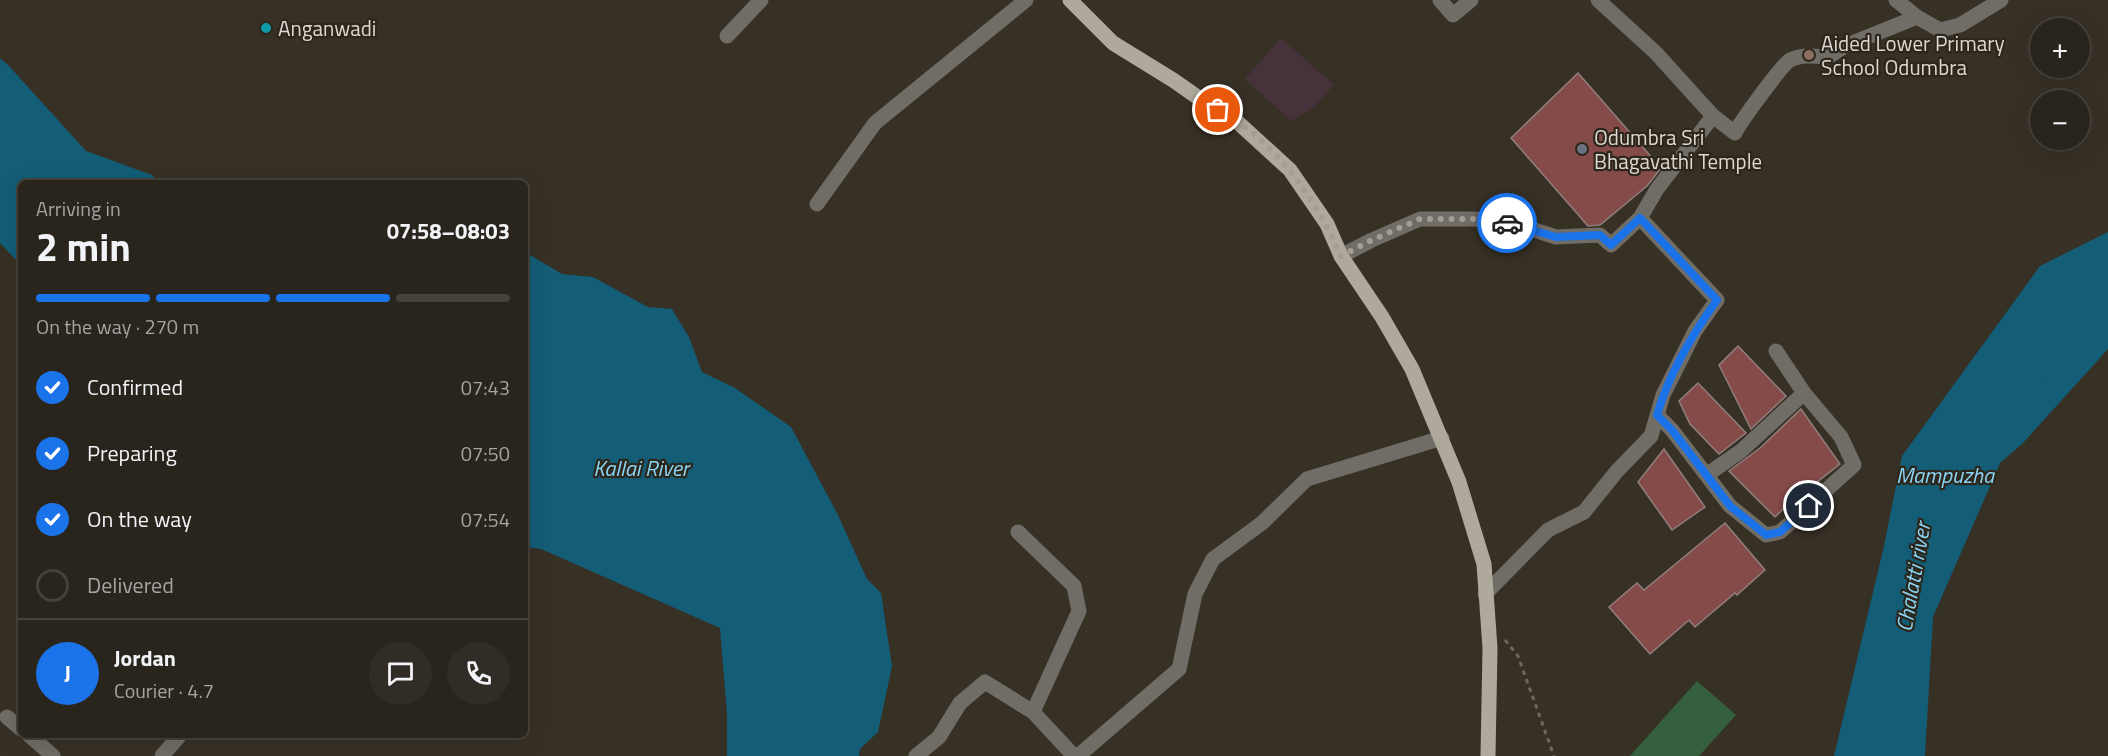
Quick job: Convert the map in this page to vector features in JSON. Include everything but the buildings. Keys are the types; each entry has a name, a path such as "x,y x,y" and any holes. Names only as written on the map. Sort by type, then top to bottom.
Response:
{"main road":[{"path":"1070,0 1113,43 1233,118 1290,170 1327,224 1341,256 1362,285 1412,369 1459,482 1484,564 1490,648 1488,756"}],"street":[{"path":"727,36 761,0"},
{"path":"818,204 875,123 1026,0"},
{"path":"1440,0 1453,15 1471,0"},
{"path":"1598,0 1656,53 1713,116 1735,133 1789,60 1809,55 1828,57 1845,46 1917,17"},
{"path":"1896,0 1917,17 1940,30 1960,25 2001,0"},
{"path":"1341,256 1420,219 1473,219 1513,223 1556,237 1600,235 1611,245 1640,218 1658,189 1713,116"},
{"path":"1485,594 1548,530 1584,512 1617,471 1651,436 1663,395 1695,331 1717,300 1640,218"},
{"path":"1657,415 1708,474 1730,506 1766,535 1780,532 1854,465 1841,436 1804,393 1776,351"},
{"path":"1708,474 1741,451 1804,393"},
{"path":"916,756 939,737 960,703 986,682 1033,712 1076,756 1179,669 1195,594 1213,559 1262,523 1307,479 1442,438"},
{"path":"1018,532 1074,586 1079,611 1033,712"},
{"path":"7,717 18,726"},
{"path":"32,738 53,756"},
{"path":"162,756 177,738"}],"path":[{"path":"1487,618 1518,656 1554,756"}],"shaded area":[{"path":"1281,38 1334,85 1314,107 1291,121 1245,79"}],"green space":[{"path":"1697,681 1736,715 1699,756 1630,756"}],"water":[{"path":"0,58 86,151 152,175 156,180 18,180 18,262 0,243"},
{"name":"Mampuzha","path":"2108,232 2108,333 2101,336 2025,406 1933,617 1925,756 1834,756 1884,546 1902,456 2040,266"},
{"name":"Kallai River","path":"528,254 562,274 593,277 648,307 672,309 689,337 702,372 735,388 791,427 837,513 867,579 881,593 892,666 878,732 860,749 859,756 727,756 727,714 720,628 541,549 528,547"}],"waterway":[{"name":"Chalatti river","path":"1985,458 2013,434 2108,329"}],"way so far":[{"path":"1218,110 1233,118 1290,170 1327,224 1341,256 1420,219 1473,219 1507,223"}],"place":[{"name":"Anganwadi","path":"266,28"},
{"name":"Aided Lower Primary School Odumbra","path":"1809,55"},
{"name":"Odumbra Sri Bhagavathi Temple","path":"1582,149"}],"route":[{"path":"1507,223 1556,237 1600,235 1611,245 1640,218 1717,300 1695,331 1663,395 1657,415 1708,474 1730,506 1766,535 1780,532 1809,506"}]}
